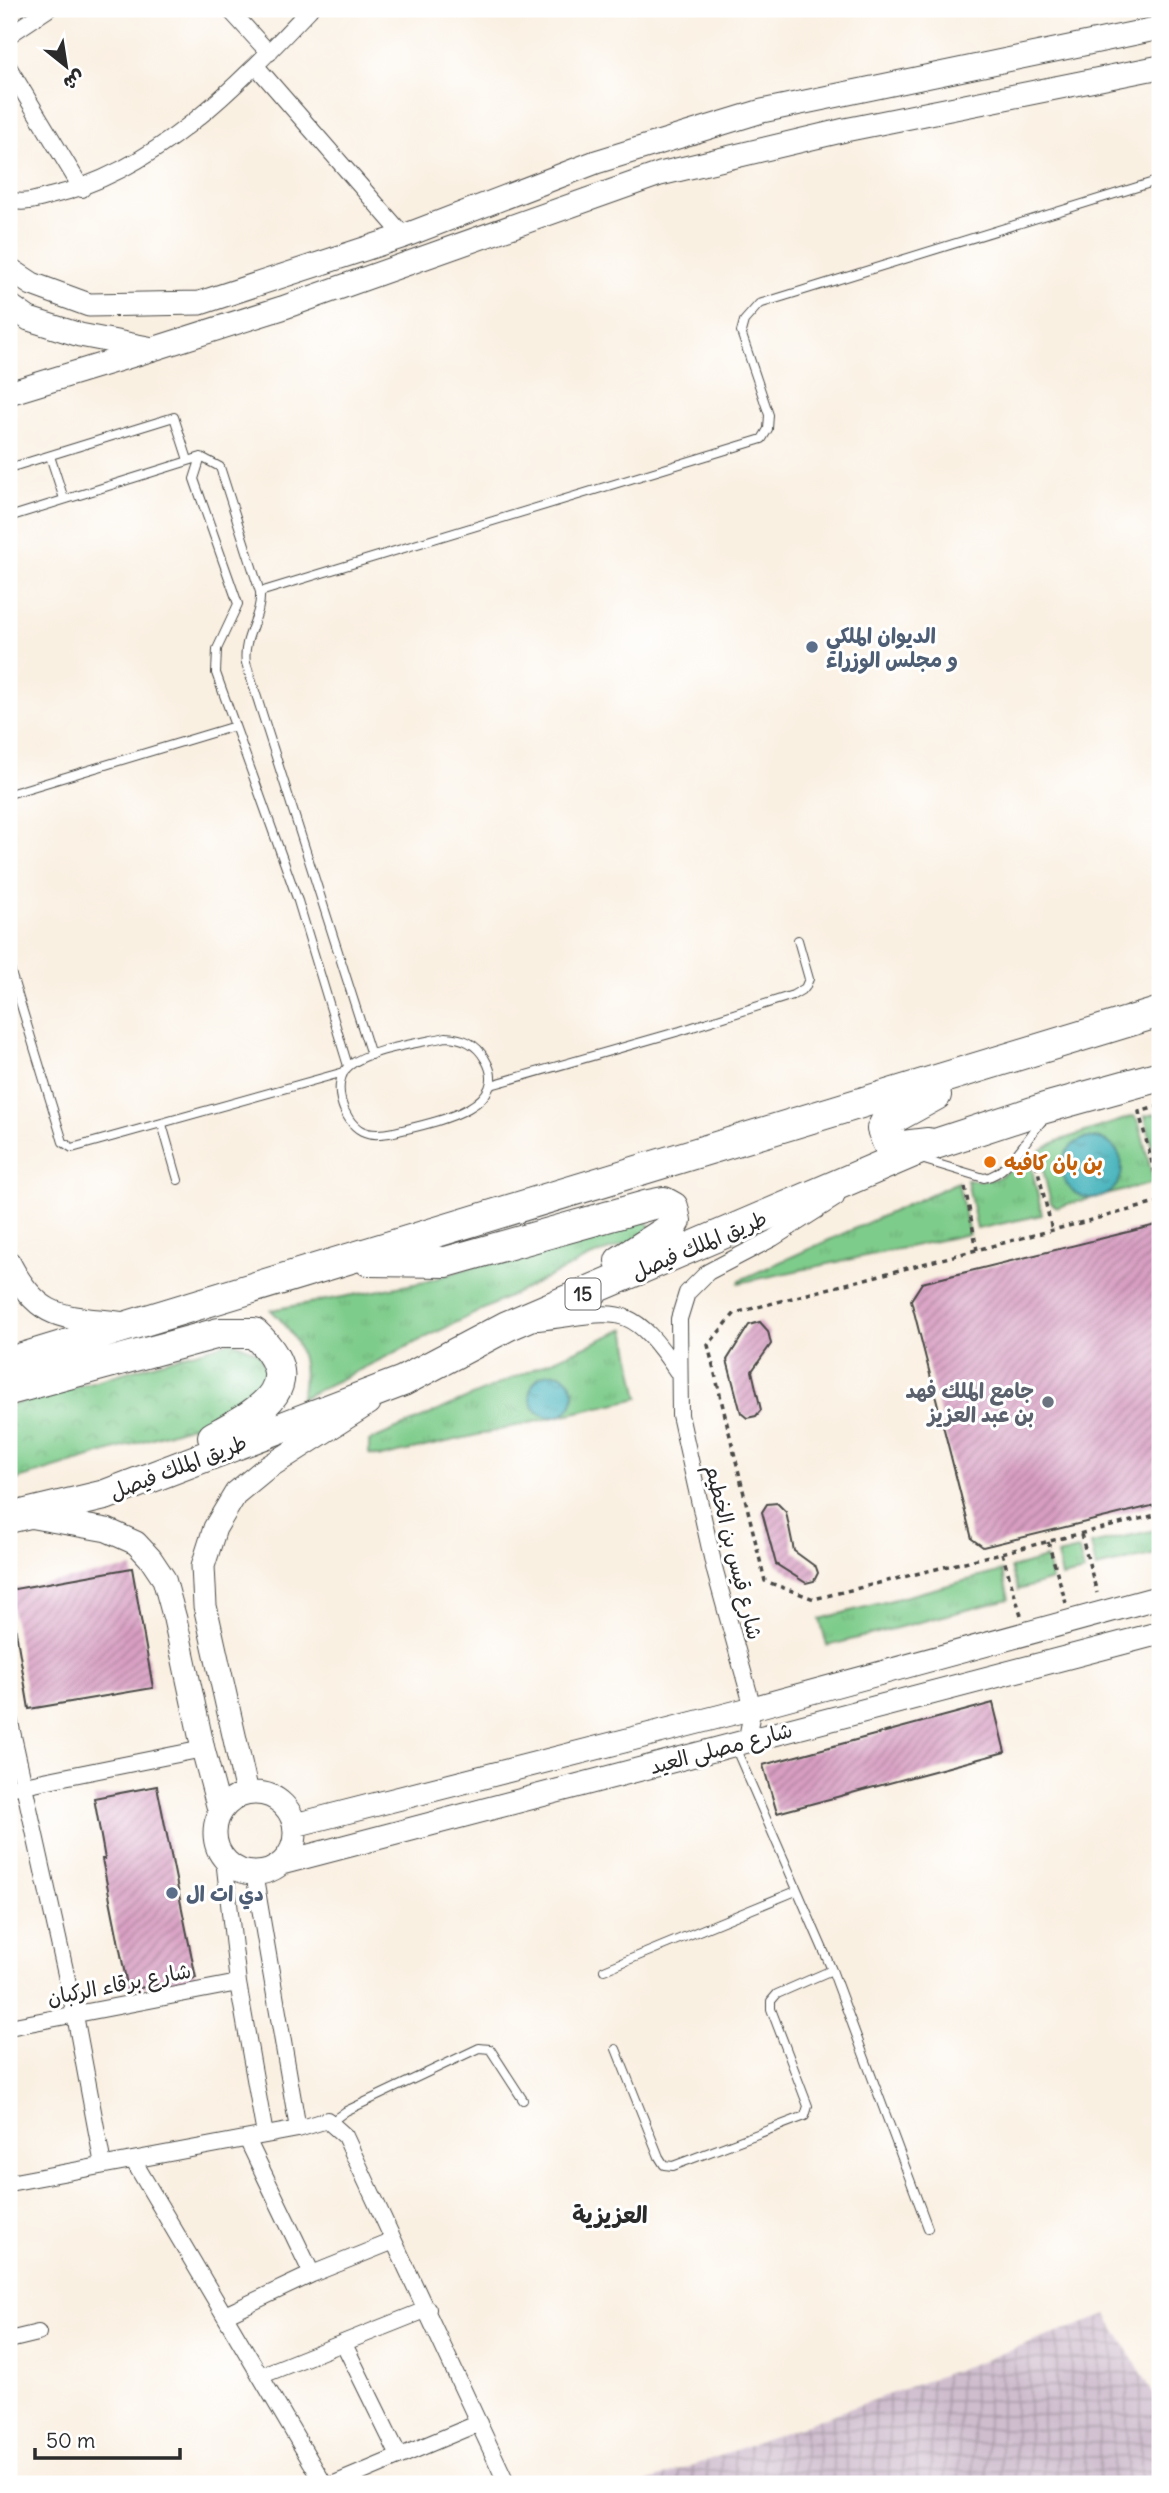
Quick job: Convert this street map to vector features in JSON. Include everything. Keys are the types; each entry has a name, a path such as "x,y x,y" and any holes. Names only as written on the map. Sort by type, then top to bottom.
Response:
{"highway":[{"path":"9,1362 1160,1013"},
{"path":"942,1141 903,1146 887,1142 882,1129 885,1123 965,1078 1022,1055"},
{"name":"طريق الملك فيصل","path":"17,1517 105,1495 403,1381 507,1326 942,1141 1160,1076"},
{"path":"340,1261 446,1262 649,1205 664,1202 673,1207 677,1221 671,1228 540,1312"},
{"path":"9,1390 219,1333 254,1333 269,1347 281,1372 277,1392 259,1412 105,1495"}],"street":[{"path":"9,35 48,9"},
{"path":"229,9 268,53"},
{"path":"9,200 21,203 82,189 153,152 256,66 310,9"},
{"path":"9,269 32,284 89,305 200,303 404,236 596,162 762,111 1160,28"},
{"path":"256,66 404,236"},
{"path":"9,393 282,308 660,174 845,130 1160,66"},
{"path":"9,68 82,189"},
{"path":"9,305 29,319 80,335 153,349"},
{"name":"شارع قيس بن الخطيم","path":"740,1744 753,1708 691,1470 680,1415 677,1371 679,1319 687,1293 708,1272 773,1238 899,1160"},
{"path":"9,1263 20,1286 43,1310 72,1317 129,1324"},
{"path":"507,1326 612,1314 632,1318 646,1329 677,1371"},
{"path":"247,1793 205,1606 203,1566 215,1528 236,1493 264,1470 403,1381"},
{"path":"17,1517 107,1530 136,1543 164,1579 220,1813 215,1836 225,1859 238,1983 265,2135"},
{"name":"شارع مصلى العيد","path":"295,1825 753,1708 1160,1597"},
{"name":"شارع مصلى العيد","path":"282,1863 1160,1633"},
{"path":"9,1718 16,1786 75,2015 103,2165"},
{"path":"16,1786 203,1749"},
{"path":"220,1813 236,1797 247,1793 272,1796 291,1813 295,1825 294,1846 282,1863 264,1872 254,1873 233,1866 225,1859"},
{"path":"254,1873 298,2129"},
{"name":"شارع برقاء الركبان","path":"9,2027 238,1983"},
{"path":"9,2183 298,2129 327,2120 331,2122 345,2136 428,2309 507,2484"},
{"path":"247,2139 312,2274"},
{"path":"133,2160 324,2484"},
{"path":"225,2315 312,2274 394,2241"},
{"path":"260,2376 428,2309"},
{"path":"9,2340 38,2333"},
{"path":"344,2344 399,2456"},
{"path":"334,2484 479,2423"}],"lane":[{"path":"260,592 762,439 768,429 769,415 741,332 744,321 759,304 1160,180"},
{"path":"9,468 174,417 188,460"},
{"path":"50,456 64,499"},
{"path":"201,457 194,479 238,604 217,649 216,673 298,901 346,1069 340,1091 351,1122 364,1132 383,1135 470,1108 491,1085 680,1031 793,995 804,988 809,979 798,940"},
{"path":"9,517 188,460 201,457 220,467 260,592 261,603 244,649 246,663 371,1055"},
{"path":"9,794 235,726"},
{"path":"9,966 67,1146 72,1149 346,1069 371,1055 446,1037 462,1038 484,1056 491,1071 491,1085"},
{"path":"899,1160 984,1178 993,1177 1007,1168 1029,1135 1063,1103"},
{"path":"162,1124 178,1180"},
{"path":"740,1744 796,1891 832,1970 928,2228"},
{"path":"604,1970 796,1891"},
{"path":"616,2049 664,2165 673,2166 747,2139 805,2116 808,2106 771,2010 771,2001 777,1994 832,1970"},
{"path":"331,2122 346,2110 479,2048 490,2049 523,2100"}],"path":[{"path":"1160,1106 1139,1112 1160,1194"},
{"path":"1029,1135 1052,1230"},
{"path":"961,1171 977,1250"},
{"path":"1160,1202 735,1313 708,1345 765,1581 814,1599 1160,1514"},
{"path":"1081,1534 1102,1612"},
{"path":"1048,1542 1071,1620"},
{"path":"1002,1553 1027,1632"}],"shaded area":[{"path":"1107,2315 1160,2404 1160,2484 642,2484"}],"green space":[{"path":"1160,1113 1160,1180 1145,1116"},
{"path":"1134,1116 1139,1123 1154,1183 1057,1207 1051,1203 1040,1157 1041,1150 1058,1141","holes":["1122,1169 1118,1181 1102,1194 1083,1195 1074,1190 1062,1171"]},
{"path":"1029,1155 1042,1215 977,1229 967,1180 997,1178 1008,1171 1018,1157"},
{"path":"958,1182 969,1234 739,1283 740,1280"},
{"path":"643,1219 650,1226 643,1238 590,1257 300,1399 304,1374 300,1351 288,1330 271,1310 425,1282 569,1236"},
{"path":"625,1329 639,1398 381,1457 369,1454 369,1441","holes":["551,1373 574,1396 562,1414 538,1378"]},
{"path":"233,1341 259,1353 267,1373 256,1396 234,1410 195,1425 9,1482 9,1406"},
{"path":"1160,1529 1160,1553 1096,1568 1091,1544"},
{"path":"1079,1550 1084,1572 1062,1577 1057,1555"},
{"path":"1046,1558 1052,1580 1018,1590 1011,1568"},
{"path":"1002,1571 1009,1599 827,1646 820,1619"}],"water":[{"path":"1092,1138 1109,1143 1117,1151 1122,1168 1117,1185 1109,1193 1092,1198 1075,1193 1067,1185 1062,1168 1067,1151 1075,1143"},
{"path":"552,1373 567,1380 574,1395 567,1410 552,1417 537,1410 530,1395 537,1380"}],"building":[{"name":"جامع الملك فهد بن عبد العزيز","path":"1160,1224 1160,1504 983,1547 972,1539 911,1300 922,1283"},
{"path":"760,1322 768,1331 771,1344 752,1371 761,1410 756,1416 747,1418 741,1413 727,1360 749,1325"},
{"path":"777,1503 786,1512 794,1551 816,1567 818,1573 814,1581 806,1583 776,1564 762,1512 767,1504"},
{"path":"132,1568 153,1688 29,1709 9,1590"},
{"path":"993,1703 1005,1752 777,1813 763,1765"},
{"path":"157,1786 196,1978 128,1990 102,1859 105,1859 94,1798"}],"place":[{"name":"الديوان الملكي و مجلس الوزراء","path":"812,647"},
{"name":"بن بان كافيه","path":"990,1162"},
{"name":"جامع الملك فهد بن عبد العزيز","path":"1048,1402"},
{"name":"دي ات ال","path":"172,1893"}],"district":[{"name":"العزيزية","path":"610,2214"}]}
